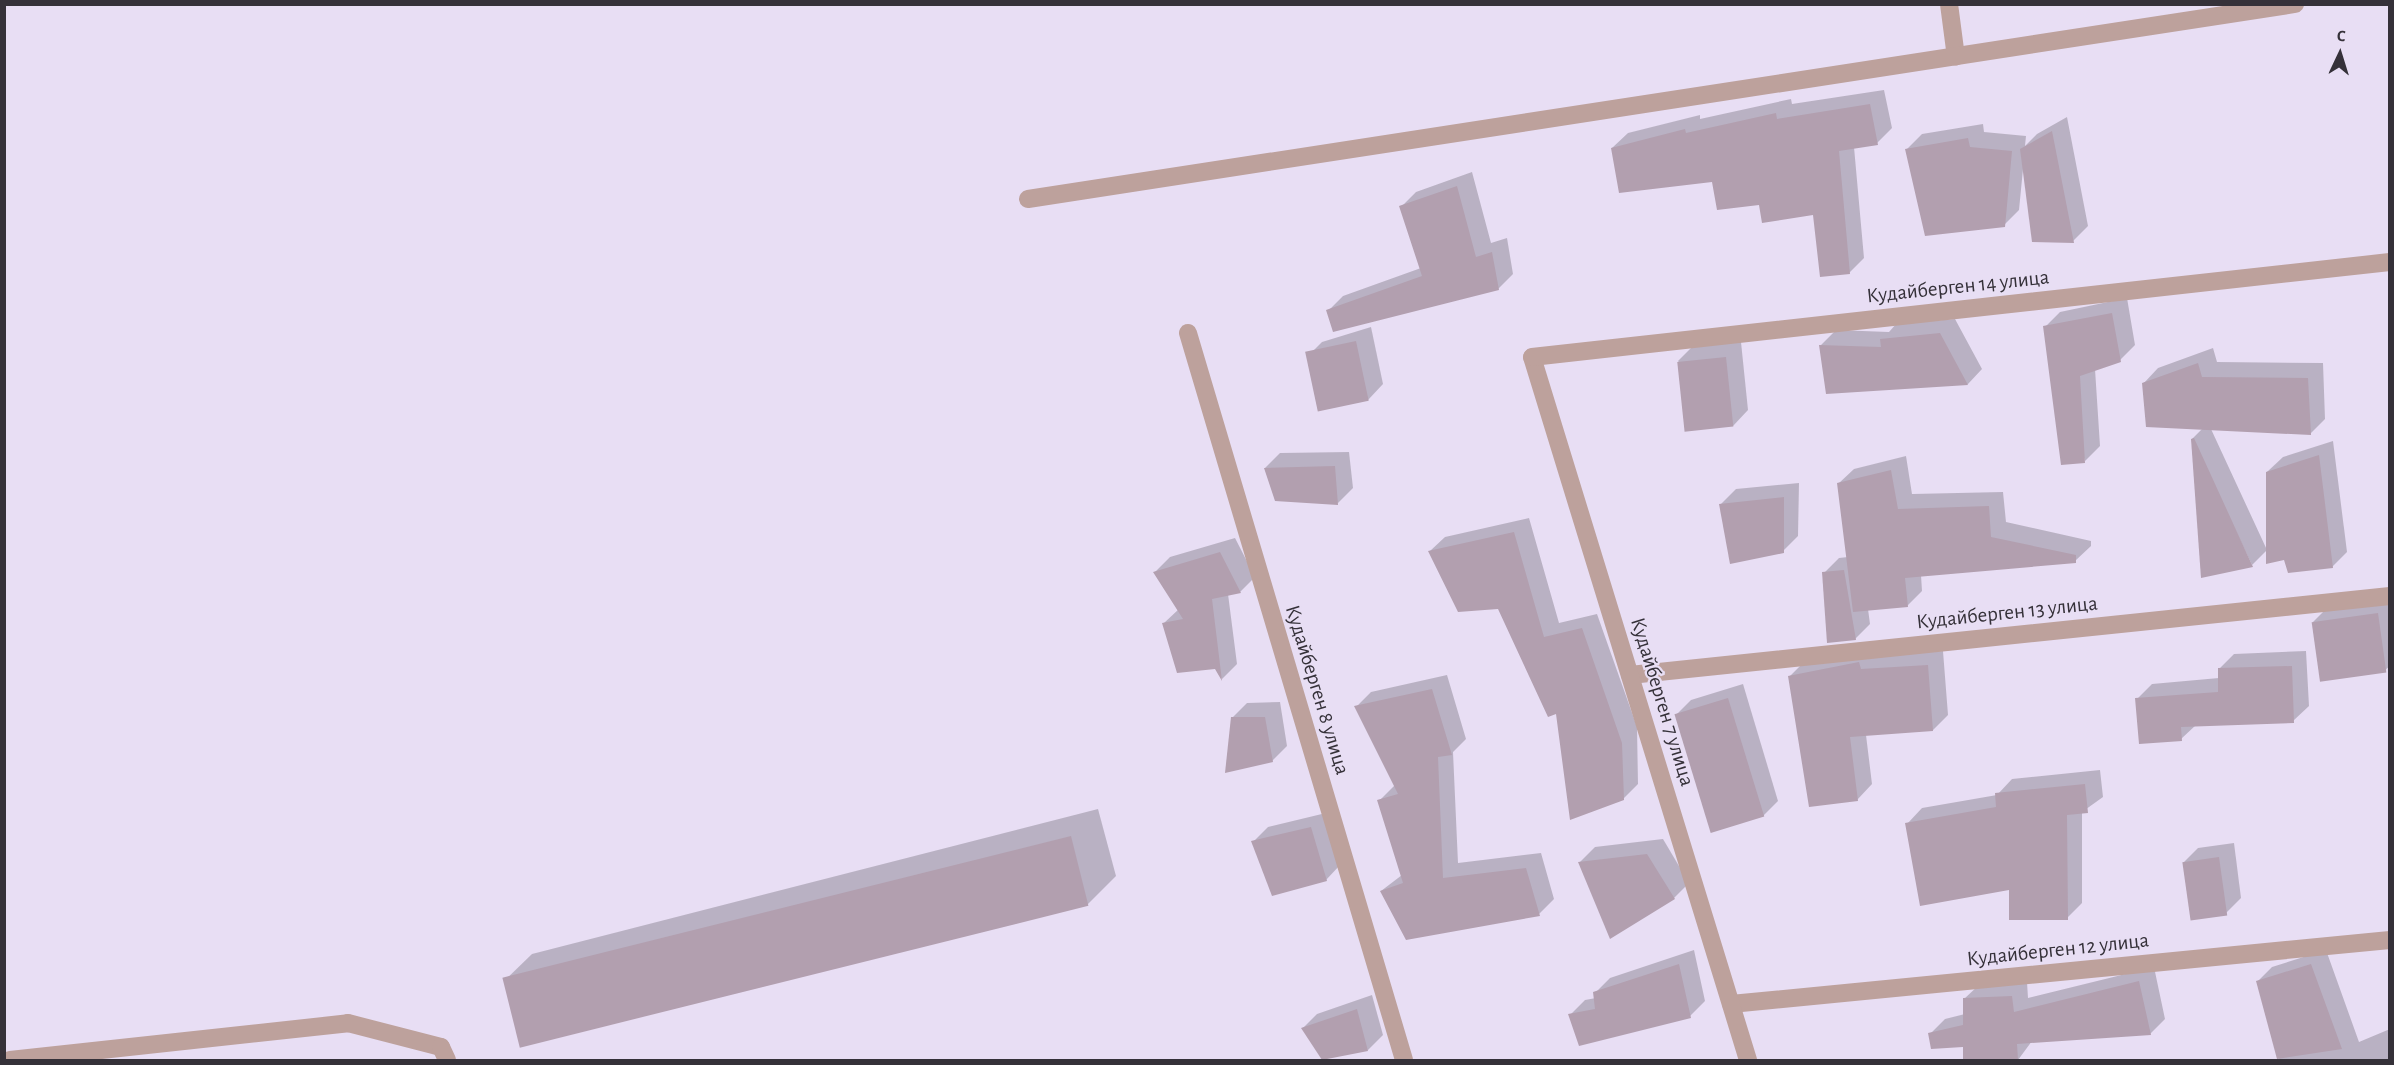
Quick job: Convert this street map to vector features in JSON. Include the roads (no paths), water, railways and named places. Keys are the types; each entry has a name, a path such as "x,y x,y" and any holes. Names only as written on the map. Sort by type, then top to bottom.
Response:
{"street":[{"path":"1949,4 1956,57"},
{"path":"1028,199 1956,57 2233,9 2295,4"},
{"name":"Кудайберген 14 улица","path":"1532,357 2390,262"},
{"name":"Кудайберген 8 улица","path":"1188,333 1404,1060"},
{"name":"Кудайберген 7 улица","path":"1532,357 1748,1060"},
{"name":"Кудайберген 13 улица","path":"1630,675 2390,596"},
{"name":"Кудайберген 12 улица","path":"1731,1004 2390,940"},
{"path":"10,1060 348,1023 441,1047 447,1060"}]}
